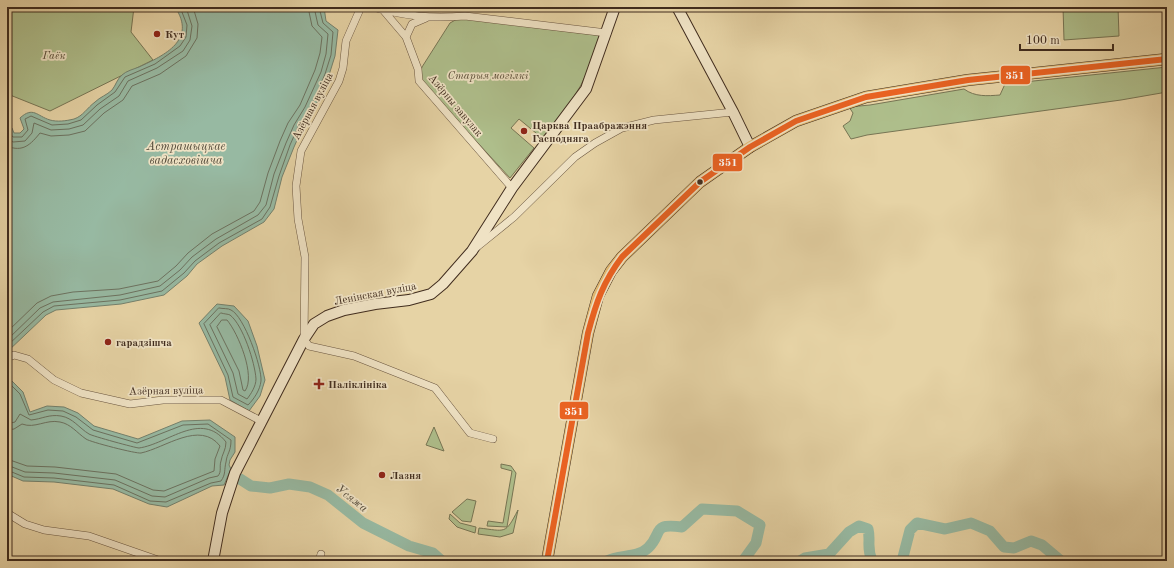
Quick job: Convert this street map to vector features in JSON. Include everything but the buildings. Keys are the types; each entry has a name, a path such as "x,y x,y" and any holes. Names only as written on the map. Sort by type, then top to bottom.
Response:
{"main road":[{"path":"547,561 588,333 598,296 611,272 638,240 700,182 750,147 796,121 866,97 968,80 1167,59"}],"street":[{"name":"Азёрная вуліца","path":"304,338 305,257 298,219 296,186 301,150 339,81 343,68 346,41 361,7"},
{"path":"372,7 427,18 451,18 465,16 607,33"},
{"name":"Ленінская вуліца","path":"213,561 222,513 235,473 304,338 314,324 327,316 344,310 375,304 409,300 431,294 443,284 472,251 512,188 586,89 615,7"},
{"path":"677,7 750,147"},
{"name":"Азёрны завулак","path":"383,10 406,37 418,69 419,81 512,188"},
{"path":"406,37 412,24 427,18"},
{"path":"472,251 514,217 575,157 595,142 622,128 654,120 733,112"},
{"path":"304,338 309,346 354,356 435,388 470,432 493,439"},
{"name":"Азёрная вуліца","path":"7,358 14,355 28,359 54,380 81,393 130,404 163,400 221,400 261,421"},
{"path":"7,513 25,524 44,530 89,536 161,561"}],"green space":[{"name":"Гаёк","path":"7,7 134,7 131,32 153,60 50,111 10,95 7,97"},
{"path":"1063,7 1118,7 1119,36 1064,40"},
{"name":"Старыя могілкі","path":"459,18 597,35 600,37 601,43 581,85 567,108 542,138 519,119 511,128 534,148 510,178 421,81 420,74 422,67 450,23"},
{"path":"1167,67 1167,92 1121,100 867,135 851,139 843,126 850,121 853,113 849,107 870,105 964,89 977,95 1000,95 1005,84"},
{"path":"434,427 444,451 426,445"},
{"path":"501,464 511,466 516,473 507,527 487,526 488,521 503,523 512,471 501,468"},
{"path":"467,499 476,501 471,522 462,521 452,512"},
{"path":"518,510 513,533 500,537 478,534 479,528 504,530 510,524"},
{"path":"450,514 460,523 476,527 475,533 457,527 449,519"}],"water":[{"name":"Астрашыцкае вадасховішча","path":"175,7 324,7 326,21 338,30 335,56 329,75 313,112 302,129 294,147 282,177 274,209 264,222 222,246 197,264 187,276 164,295 121,304 56,310 46,315 7,352 7,126 12,128 14,133 20,133 24,129 20,118 24,114 32,112 56,121 71,120 80,116 97,100 112,90 119,78 128,71 159,57 175,45 180,37 182,29 181,19"},
{"path":"217,304 234,306 248,321 257,346 265,380 260,396 249,411 230,400 225,377 199,323"},
{"path":"11,380 23,392 30,412 47,406 64,407 78,413 94,426 138,439 182,421 210,420 235,437 235,452 230,460 229,465 231,469 224,485 212,486 167,507 149,504 113,489 54,482 23,481 7,474 7,416 10,414 7,409 7,381"}],"waterway":[{"name":"Усяжа","path":"240,479 251,486 270,488 289,484 310,487 328,495 363,523 409,546 433,553 442,561"},
{"name":"Усяжа","path":"607,561 638,554 653,543 661,528 665,526 682,527 702,509 737,511 760,525 756,543 743,561"},
{"name":"Усяжа","path":"902,561 910,530 917,523 945,529 971,523 990,531 1004,547 1014,548 1031,541 1042,545 1061,561"},
{"name":"Усяжа","path":"800,561 805,558 829,554 849,532 859,526 868,529 869,552 872,561"},
{"path":"1162,561 1167,552"}],"transit line":[{"name":"351","path":"547,561 588,333 601,293 615,266 622,257 700,182 750,147 796,121 866,97 968,80 1167,59"}],"place":[{"name":"Кут","path":"157,34"},
{"name":"Царква Праабражэння Гасподняга","path":"524,131"},
{"name":"гарадзішча","path":"108,342"},
{"name":"Паліклініка","path":"319,384"},
{"name":"Лазня","path":"382,475"}]}
